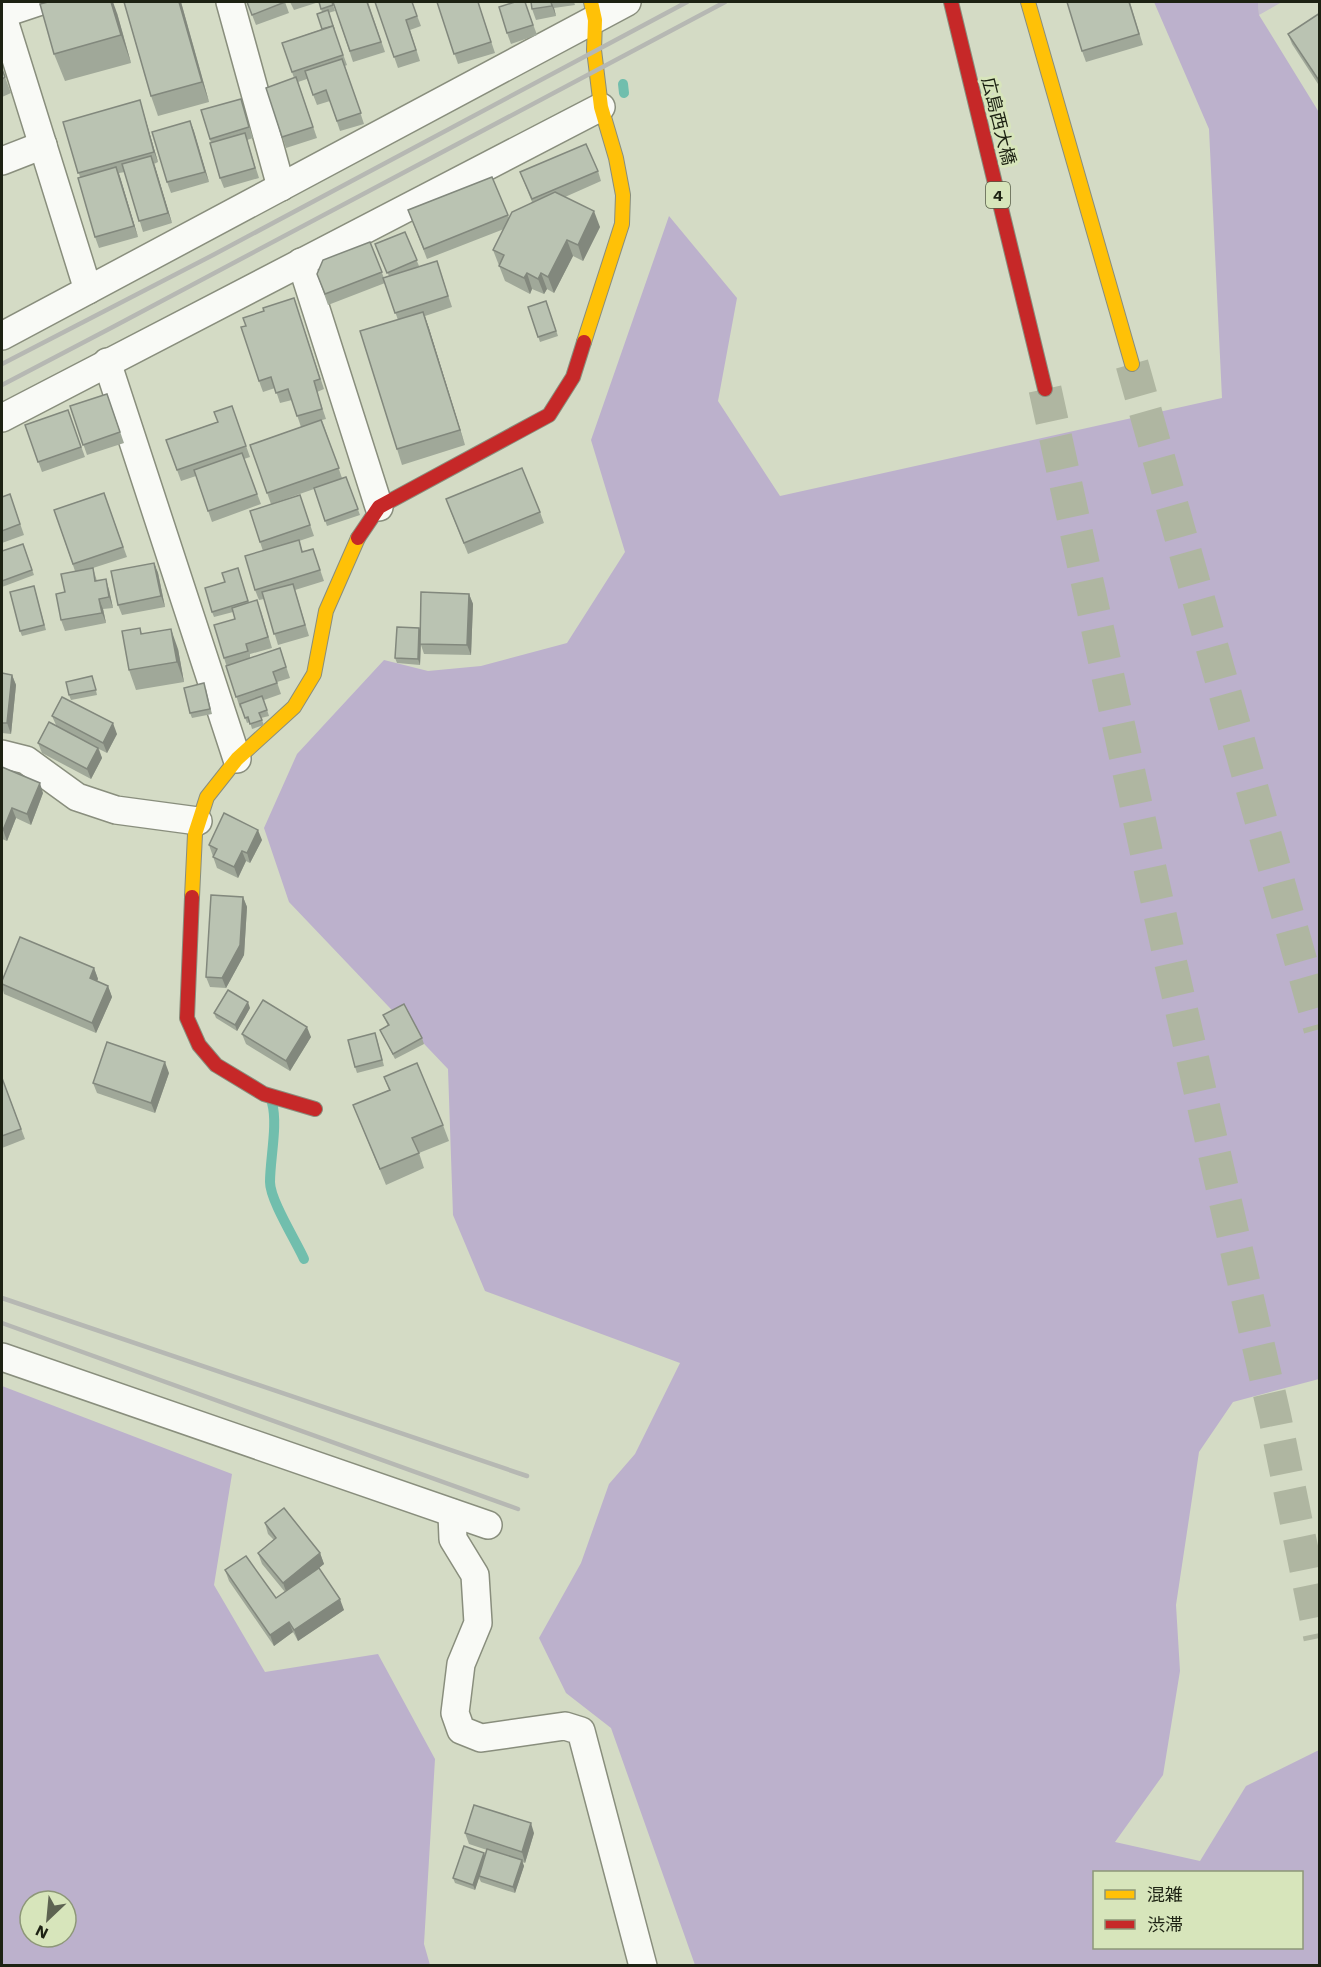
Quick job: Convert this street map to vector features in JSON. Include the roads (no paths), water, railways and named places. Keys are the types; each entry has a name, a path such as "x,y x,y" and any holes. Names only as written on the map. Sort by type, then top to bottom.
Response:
{"main road":[{"name":"広島西大橋","path":"951,2 1045,389"},
{"path":"1028,2 1132,364"},
{"path":"315,1108 264,1094 216,1065 199,1045 187,1018 195,834 198,821 207,797 237,759 294,707 314,674 326,611 354,544 379,507 549,415 573,377 622,224 624,195 601,107 594,50 593,10"}],"street":[{"path":"38,2 2,14 88,290"},
{"path":"230,2 281,187"},
{"path":"2,336 281,187 593,10 627,2"},
{"path":"2,418 601,107"},
{"path":"2,161 43,145"},
{"path":"301,262 379,507"},
{"path":"107,362 237,759"},
{"path":"2,754 26,760 77,797 116,810 198,821"},
{"path":"2,1357 488,1526"},
{"path":"452,1513 453,1539 475,1575 478,1623 461,1664 455,1713 461,1730 481,1738 565,1726 581,1731 643,1965"}],"waterway":[{"path":"623,84 624,93"},
{"path":"272,1103 274,1121 271,1190 304,1259"}],"tunnel":[{"path":"1132,364 1320,1029"},
{"path":"1045,389 1170,960 1275,1418 1320,1638"}],"railway":[{"path":"2,364 213,255 687,2"},
{"path":"2,385 725,2"},
{"path":"2,1298 527,1476"},
{"path":"2,1323 518,1509"}]}
